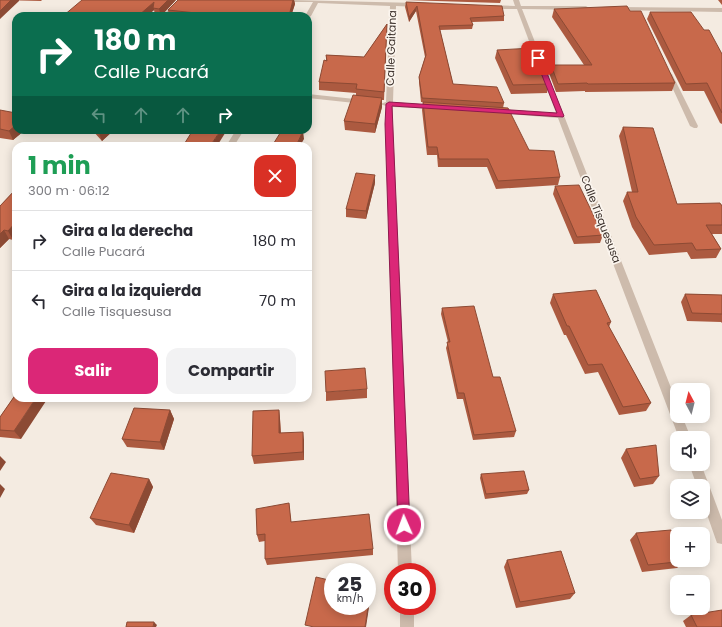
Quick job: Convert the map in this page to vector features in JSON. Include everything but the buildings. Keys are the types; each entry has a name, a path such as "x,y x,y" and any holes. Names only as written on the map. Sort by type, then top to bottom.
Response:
{"street":[{"path":"169,12 181,0"},
{"path":"294,0 424,5"},
{"path":"634,0 642,16"},
{"path":"310,12 316,1"},
{"name":"Calle Gaitana","path":"393,4 389,124 405,563"},
{"path":"487,6 517,4 594,8"},
{"name":"Calle Tisquesusa","path":"517,4 682,431"},
{"path":"608,9 722,10"},
{"path":"665,64 694,126"},
{"path":"312,96 444,108"},
{"path":"491,111 561,116"},
{"path":"710,505 722,538"},
{"path":"407,615 407,627"}],"route":[{"path":"404,525 389,104 561,116 538,58"}]}
